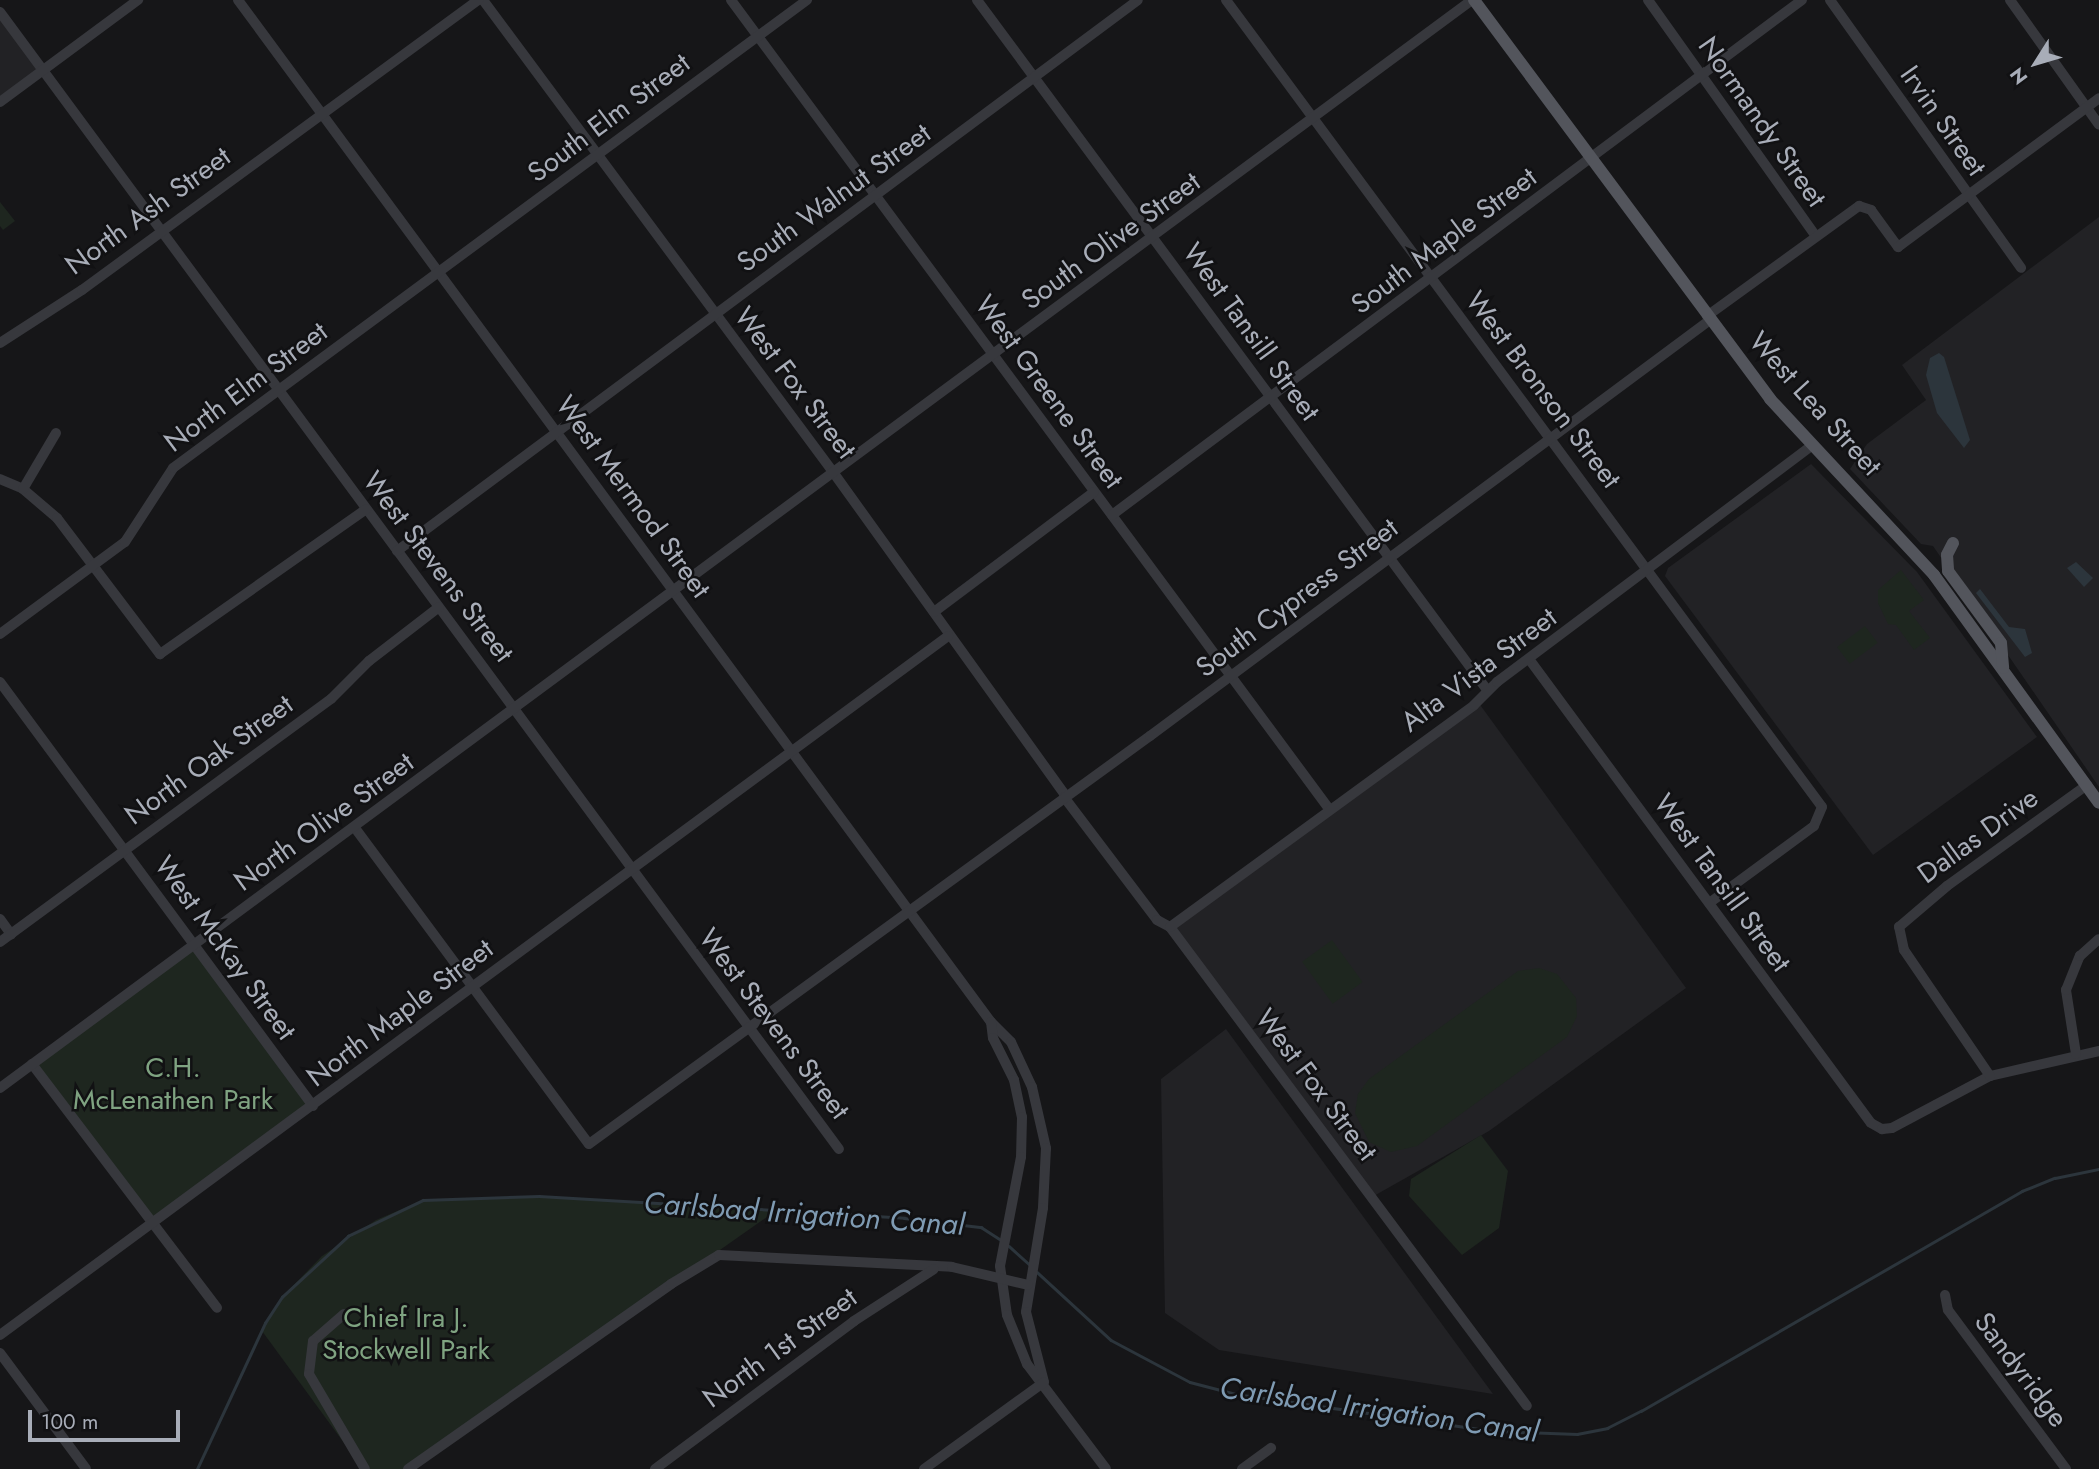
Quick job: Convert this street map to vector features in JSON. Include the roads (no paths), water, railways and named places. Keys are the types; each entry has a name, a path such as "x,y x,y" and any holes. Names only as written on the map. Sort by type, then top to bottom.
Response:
{"main road":[{"name":"West Lea Street","path":"1473,0 1770,399 1919,557 2003,668 2099,803"},
{"path":"1953,543 1947,555 1948,571 2001,643 2003,668"}],"street":[{"path":"0,102 138,0"},
{"name":"West Mermod Street","path":"238,0 991,1022"},
{"name":"North Ash Street","path":"0,343 161,231 478,0"},
{"name":"West Fox Street","path":"484,0 833,471 934,612 948,636 1065,796 1157,920 1170,927 1527,1406"},
{"name":"West Greene Street","path":"731,0 1330,810"},
{"name":"South Elm Street","path":"439,272 807,0"},
{"name":"West Tansill Street","path":"978,0 1488,691"},
{"name":"South Walnut Street","path":"397,551 1138,0"},
{"name":"West Bronson Street","path":"1226,0 1822,807 1814,826 1709,903"},
{"name":"South Olive Street","path":"673,591 1473,0"},
{"name":"Normandy Street","path":"1648,0 1816,236"},
{"name":"South Maple Street","path":"1112,515 1432,279 1801,0"},
{"name":"Irvin Street","path":"1830,0 2021,268"},
{"path":"2010,0 2099,125"},
{"name":"West Stevens Street","path":"0,12 277,391 839,1149"},
{"name":"South Cypress Street","path":"472,987 589,1144 911,912 1231,676 1852,209 1864,206 1898,247 2099,98"},
{"name":"North Elm Street","path":"0,634 125,542 173,468 439,272"},
{"path":"23,489 56,433"},
{"name":"Alta Vista Street","path":"1170,927 1330,810 1813,445"},
{"path":"0,479 23,489 57,518 160,654 366,509"},
{"path":"934,612 1094,492"},
{"name":"North Olive Street","path":"0,1088 673,591"},
{"name":"North Oak Street","path":"0,942 331,699 369,661 439,607"},
{"path":"793,752 948,636"},
{"name":"West Tansill Street","path":"1528,659 1857,1105 1882,1129 1990,1076"},
{"name":"West McKay Street","path":"0,682 313,1106"},
{"name":"North Maple Street","path":"0,1335 793,752"},
{"name":"Dallas Drive","path":"1990,1076 1904,950 1899,927 1928,901 2087,785"},
{"path":"355,828 472,987"},
{"path":"0,919 11,934"},
{"path":"2076,1054 2067,982 2080,956 2099,939"},
{"path":"991,1022 993,1038 1014,1080 1022,1117 1021,1157 1005,1228 1000,1266 1000,1279 1016,1342 1106,1469"},
{"path":"991,1022 1003,1031 1020,1059 1043,1129 1044,1194 1028,1285 1026,1321 1044,1382"},
{"path":"1990,1076 2076,1054 2099,1051"},
{"path":"32,1064 217,1308"},
{"path":"408,1469 671,1284 719,1255 934,1269 952,1267 1028,1285"},
{"name":"North 1st Street","path":"655,1469 854,1321 934,1269"},
{"name":"Sandyridge","path":"1945,1295 1948,1310 2066,1469"},
{"path":"344,1314 313,1341 309,1374 365,1469"},
{"path":"0,1353 86,1469"},
{"path":"924,1469 1044,1382"},
{"path":"1242,1469 1271,1448"}],"waterway":[{"name":"Carlsbad Irrigation Canal","path":"1037,1272 1111,1340 1190,1382 1236,1394 1494,1431 1577,1434 1607,1428 1641,1411 2022,1191 2055,1178 2099,1169"},
{"name":"Carlsbad Irrigation Canal","path":"197,1469 265,1323 282,1297 348,1236 423,1200 539,1196 904,1218 981,1227 1001,1240"},
{"name":"Carlsbad Irrigation Canal","path":"1009,1246 1030,1265"}],"park label":[{"name":"C.H. McLenathen Park","path":"173,1084"},
{"name":"Chief Ira J. Stockwell Park","path":"406,1334"}]}
